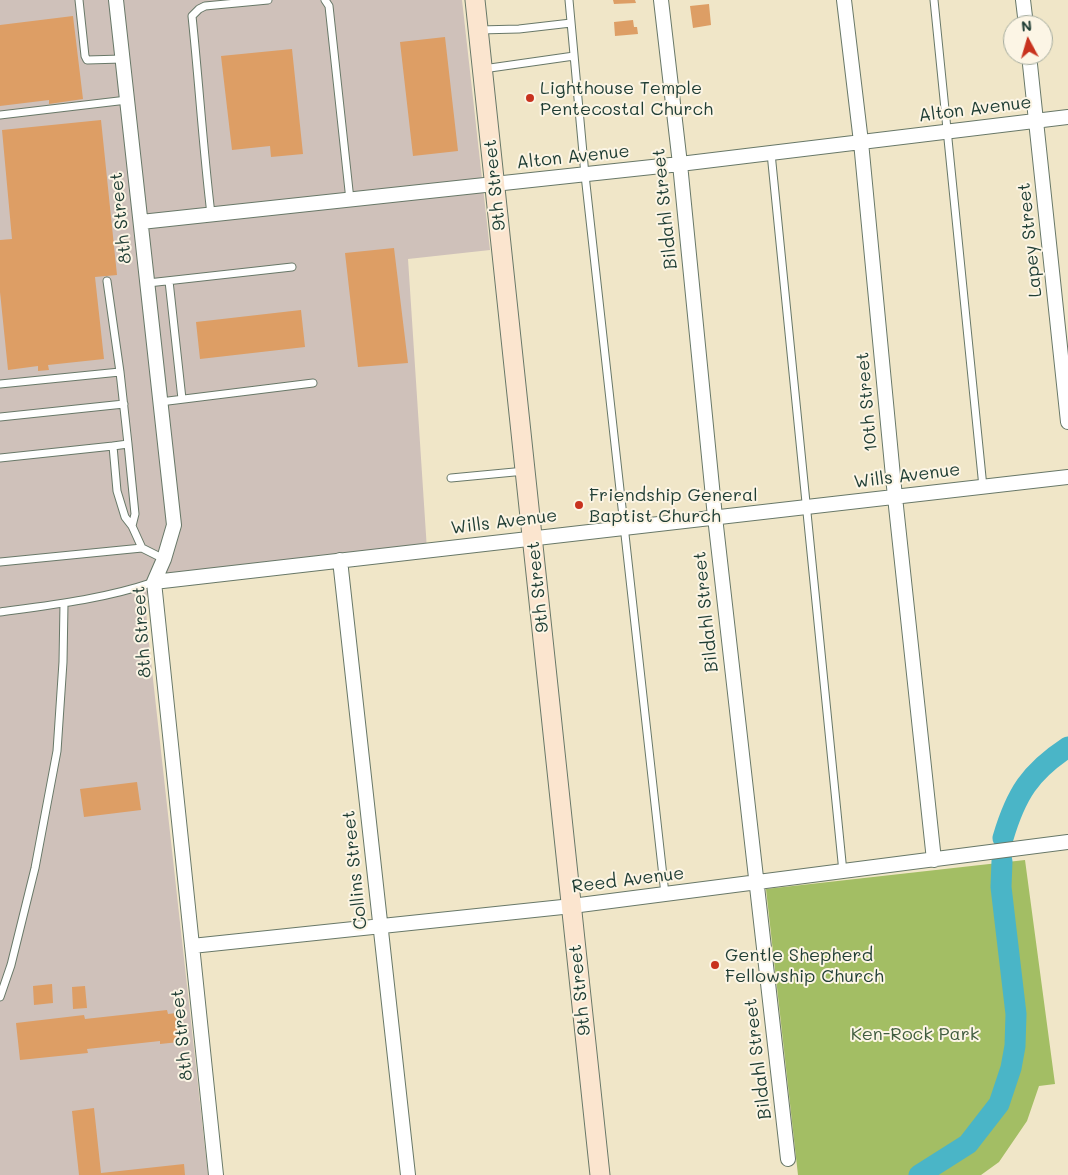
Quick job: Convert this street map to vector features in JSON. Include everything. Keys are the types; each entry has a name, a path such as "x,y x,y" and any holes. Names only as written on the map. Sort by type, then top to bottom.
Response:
{"street":[{"name":"8th Street","path":"116,0 174,526 164,559 154,582 216,1175"},
{"name":"9th Street","path":"475,0 600,1175"},
{"name":"Bildahl Street","path":"661,0 680,164 715,517 788,1160"},
{"name":"10th Street","path":"844,0 861,142 895,496 934,860"},
{"path":"1023,0 1025,15"},
{"name":"Lapey Street","path":"1030,65 1068,422"},
{"name":"Alton Avenue","path":"141,222 585,175 1068,117"},
{"name":"Wills Avenue","path":"154,582 1068,477"},
{"name":"Collins Street","path":"340,560 408,1175"},
{"name":"Reed Avenue","path":"192,946 572,906 1068,842"}],"lane":[{"path":"79,0 87,60 122,59"},
{"path":"210,214 192,16 205,6 268,0"},
{"path":"324,0 329,6 350,200"},
{"path":"569,0 585,175 665,894"},
{"path":"934,0 983,486"},
{"path":"479,30 519,29 571,23"},
{"path":"483,69 574,56"},
{"path":"0,115 127,100"},
{"path":"771,153 843,872"},
{"path":"148,283 292,267"},
{"path":"107,281 124,404 135,514 132,526"},
{"path":"169,281 182,399"},
{"path":"0,384 120,372"},
{"path":"160,402 313,383"},
{"path":"0,417 124,404"},
{"path":"0,458 128,444"},
{"path":"114,446 117,491 125,517 132,526 142,548"},
{"path":"451,478 525,470"},
{"path":"0,562 142,548 164,559"},
{"path":"0,612 64,604 125,591 154,582"},
{"path":"0,997 11,965 35,868 57,752 63,662 64,604"}],"shaded area":[{"path":"0,0 462,0 490,250 408,259 427,550 149,575 146,605 147,625 208,1175 0,1175"}],"green space":[{"name":"Ken-Rock Park","path":"1025,860 1055,1084 1039,1086 1027,1121 999,1162 981,1175 798,1175 766,889"}],"building":[{"path":"613,0 635,0 636,3 614,4"},
{"path":"709,4 711,25 693,28 690,6"},
{"path":"73,16 83,99 49,104 49,100 0,106 0,25"},
{"path":"633,20 638,34 615,36 614,22"},
{"path":"445,37 458,151 413,156 400,42"},
{"path":"292,49 303,154 271,157 270,146 232,150 221,56"},
{"path":"101,120 117,275 95,277 104,359 48,365 49,370 38,371 38,366 8,370 0,292 0,240 12,239 2,130"},
{"path":"394,248 408,363 358,367 345,253"},
{"path":"301,310 305,347 200,359 196,322"},
{"path":"137,782 141,810 84,817 80,789"},
{"path":"52,984 53,1003 34,1005 33,986"},
{"path":"85,986 87,1008 73,1009 72,987"},
{"path":"167,1010 168,1014 176,1013 179,1042 160,1044 160,1041 87,1049 88,1053 20,1060 16,1023 84,1015 85,1019"},
{"path":"94,1108 101,1173 184,1164 185,1175 79,1175 72,1111"}],"waterway":[{"path":"1003,838 1013,809 1026,785 1034,775 1068,747"},
{"path":"919,1175 968,1144 999,1104 1011,1068 1015,1046 1016,1014 1001,887 1002,861"}],"place":[{"name":"Lighthouse Temple Pentecostal Church","path":"530,98"},
{"name":"Friendship General Baptist Church","path":"579,505"},
{"name":"Gentle Shepherd Fellowship Church","path":"715,965"}]}
